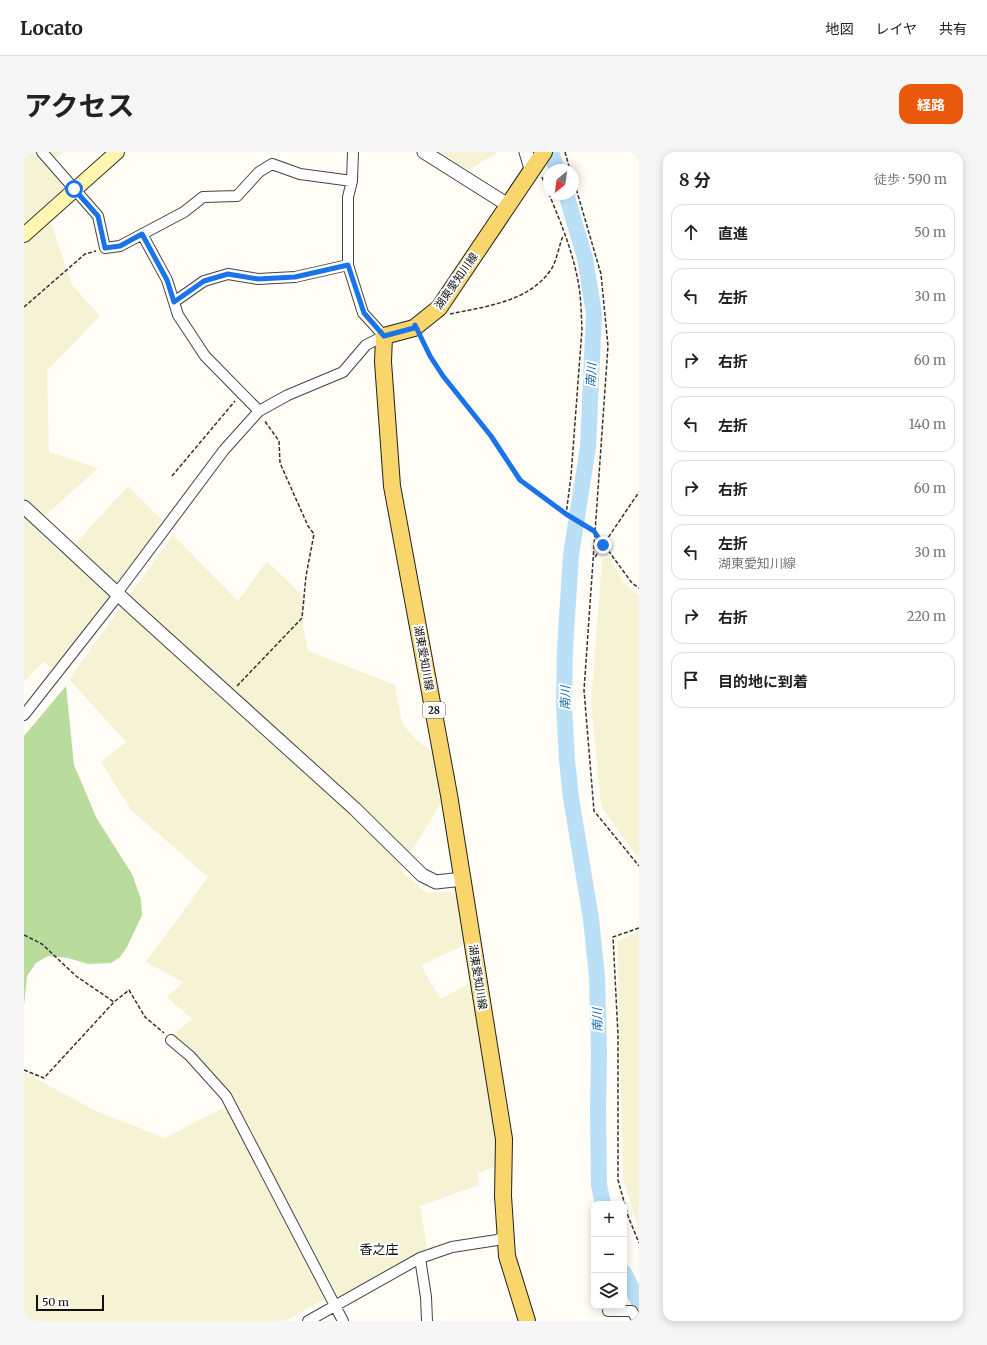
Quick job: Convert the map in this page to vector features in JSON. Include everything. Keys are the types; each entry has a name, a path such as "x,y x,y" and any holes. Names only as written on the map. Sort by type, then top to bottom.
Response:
{"main road":[{"path":"24,235 117,152"},
{"name":"湖東愛知川線","path":"527,1321 507,1256 505,1236 504,1139 463,880 426,664 392,486 383,362 384,336 414,328 439,308 508,204 535,159"}],"street":[{"path":"42,152 98,216 105,248 120,246 184,212 204,197 237,196 259,172 272,164 300,174 352,181"},
{"path":"24,715 118,594 224,450 259,411 288,395 343,372 366,345 384,336 364,313 348,265 348,216 352,181 352,152"},
{"path":"424,152 508,204"},
{"path":"142,234 167,280 178,315 205,356 259,411"},
{"path":"174,302 204,281 228,274 258,279 295,277 348,265"},
{"path":"24,507 355,809 422,875 436,882 463,880"},
{"path":"171,1040 190,1056 226,1096 343,1321"},
{"path":"308,1321 420,1258 452,1247 497,1240 505,1236"},
{"path":"420,1258 426,1298 427,1321"},
{"path":"608,1311 632,1311 638,1321"}],"path":[{"path":"565,152 568,164"},
{"path":"635,152 639,159"},
{"path":"535,159 564,235 577,276 581,304 582,329 571,476 566,514"},
{"path":"579,198 602,274 608,346 584,690 594,811 639,866"},
{"path":"450,314 498,304 524,295 542,279 552,267 563,236"},
{"path":"24,307 85,254 105,248"},
{"path":"414,328 415,325 430,356 443,376 491,436 520,480 566,514 594,531 632,583 639,588"},
{"path":"172,476 242,394"},
{"path":"229,695 302,618 306,576 314,534 308,526 280,463 278,441 259,411"},
{"path":"594,557 639,492"},
{"path":"639,928 613,937 618,1035 618,1180 628,1216 639,1243"},
{"path":"24,935 42,944 76,976 114,1002"},
{"path":"24,1070 44,1078 114,1002 129,990 145,1017 171,1040"}],"shaded area":[{"path":"24,152 63,152 47,166 66,186 45,205 72,285 100,316 47,371 49,452 98,468 33,527 64,556 128,486 165,523 55,670 43,662 24,682"},
{"path":"439,152 498,152 469,170"},
{"path":"173,535 238,601 267,561 306,599 302,618 308,651 395,685 402,723 414,738 435,755 443,784 441,803 400,870 426,893 450,892 458,896 464,945 421,965 440,999 475,981 501,1165 477,1173 479,1185 420,1206 427,1248 340,1299 227,1090 190,1051 172,1036 192,1019 167,997 183,982 146,962 208,877 131,810 101,762 126,742 69,679"},
{"path":"609,557 624,583 639,595 639,859 601,806 591,703 602,560"},
{"path":"639,930 639,1231 623,1178 617,942"},
{"path":"24,1072 94,1110 165,1138 227,1106 324,1300 285,1321 24,1321"}],"green space":[{"path":"66,686 74,765 97,819 132,874 141,899 142,915 127,947 120,957 111,963 88,964 68,958 48,956 36,963 27,976 24,1006 24,736"}],"waterway":[{"name":"南川","path":"551,152 555,164"},
{"name":"南川","path":"568,200 585,258 594,314 588,447 571,555 565,648 564,705 571,798 591,919 597,977 599,1053 599,1185 602,1201"},
{"name":"南川","path":"627,1279 639,1302"}],"district":[{"name":"香之庄","path":"379,1249"}],"route":[{"path":"74,189 98,216 105,248 120,246 142,234 167,280 174,302 204,281 228,274 258,279 295,277 348,265 364,313 384,336 414,328 415,325 430,356 443,376 491,436 520,480 566,514 594,531 603,545"}]}
